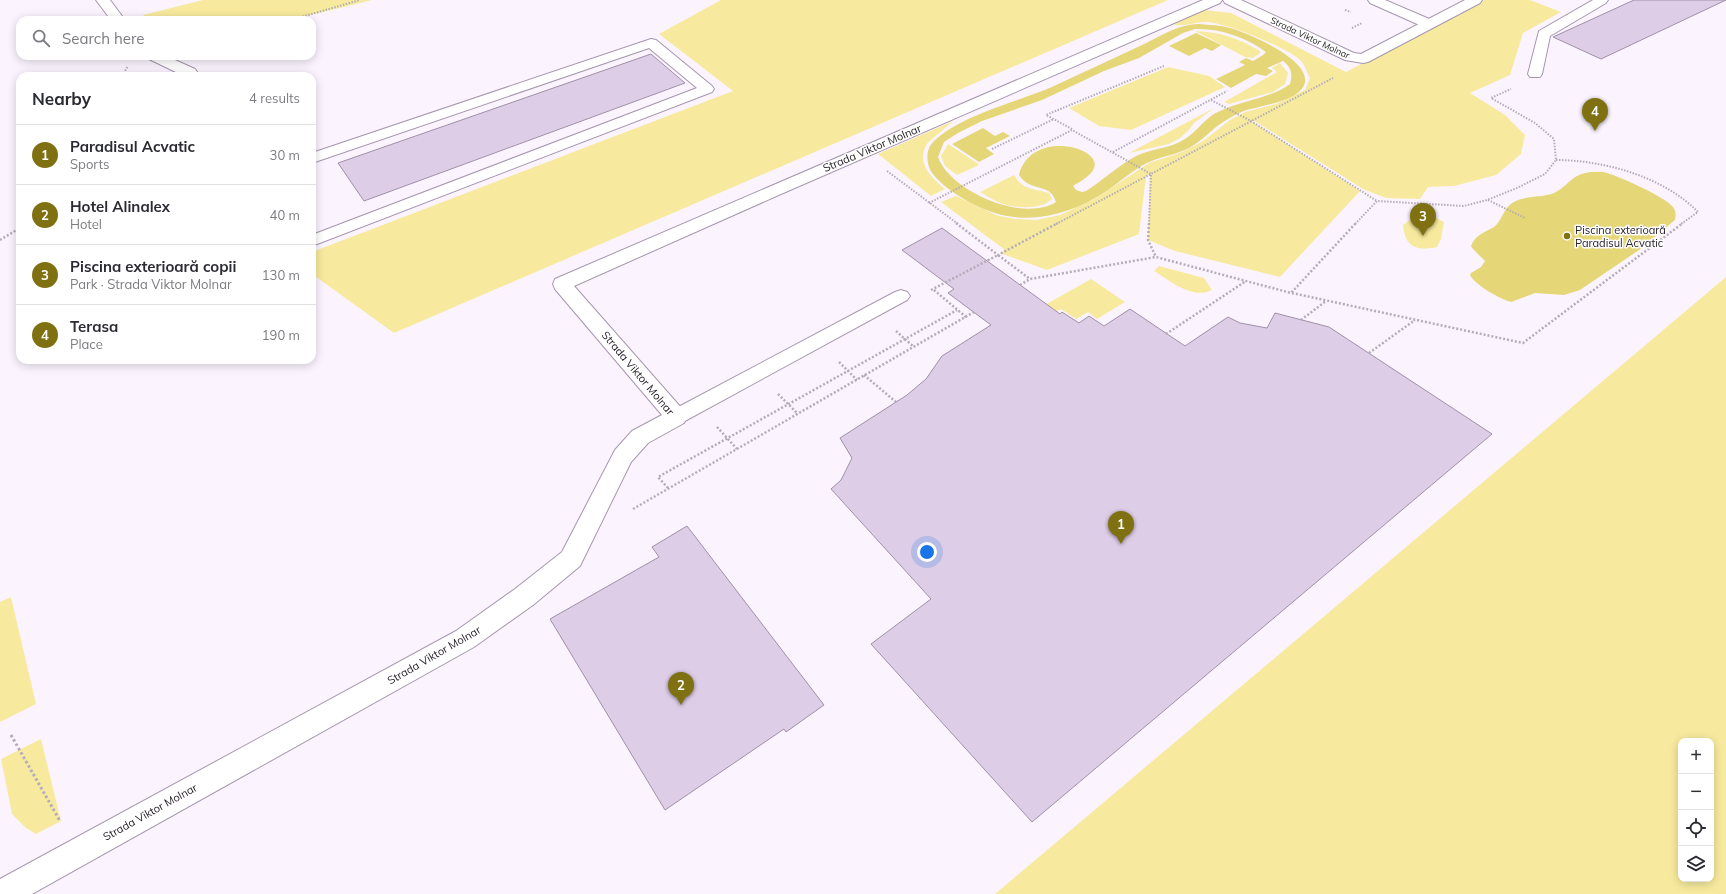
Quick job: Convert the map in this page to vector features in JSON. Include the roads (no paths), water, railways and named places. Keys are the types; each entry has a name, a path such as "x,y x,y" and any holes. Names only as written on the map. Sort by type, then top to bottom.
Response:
{"street":[{"path":"103,0 115,16"},
{"name":"Strada Viktor Molnar","path":"2,894 465,639 524,597 571,559 622,456 640,437 676,417 562,284 1215,0"},
{"name":"Strada Viktor Molnar","path":"1230,0 1357,59 1363,59 1475,0"},
{"path":"163,60 190,72"}],"lane":[{"path":"1374,0 1429,24"},
{"path":"1535,74 1544,34 1602,0"},
{"path":"316,157 651,43 707,89 316,239"},
{"path":"676,417 901,296"}],"place":[{"name":"Terasa","path":"1595,131"},
{"name":"Piscina exterioară copii","path":"1423,236"},
{"name":"Piscina exterioară Paradisul Acvatic","path":"1567,236"},
{"name":"Paradisul Acvatic","path":"1121,544"},
{"name":"Hotel Alinalex","path":"681,705"}]}
